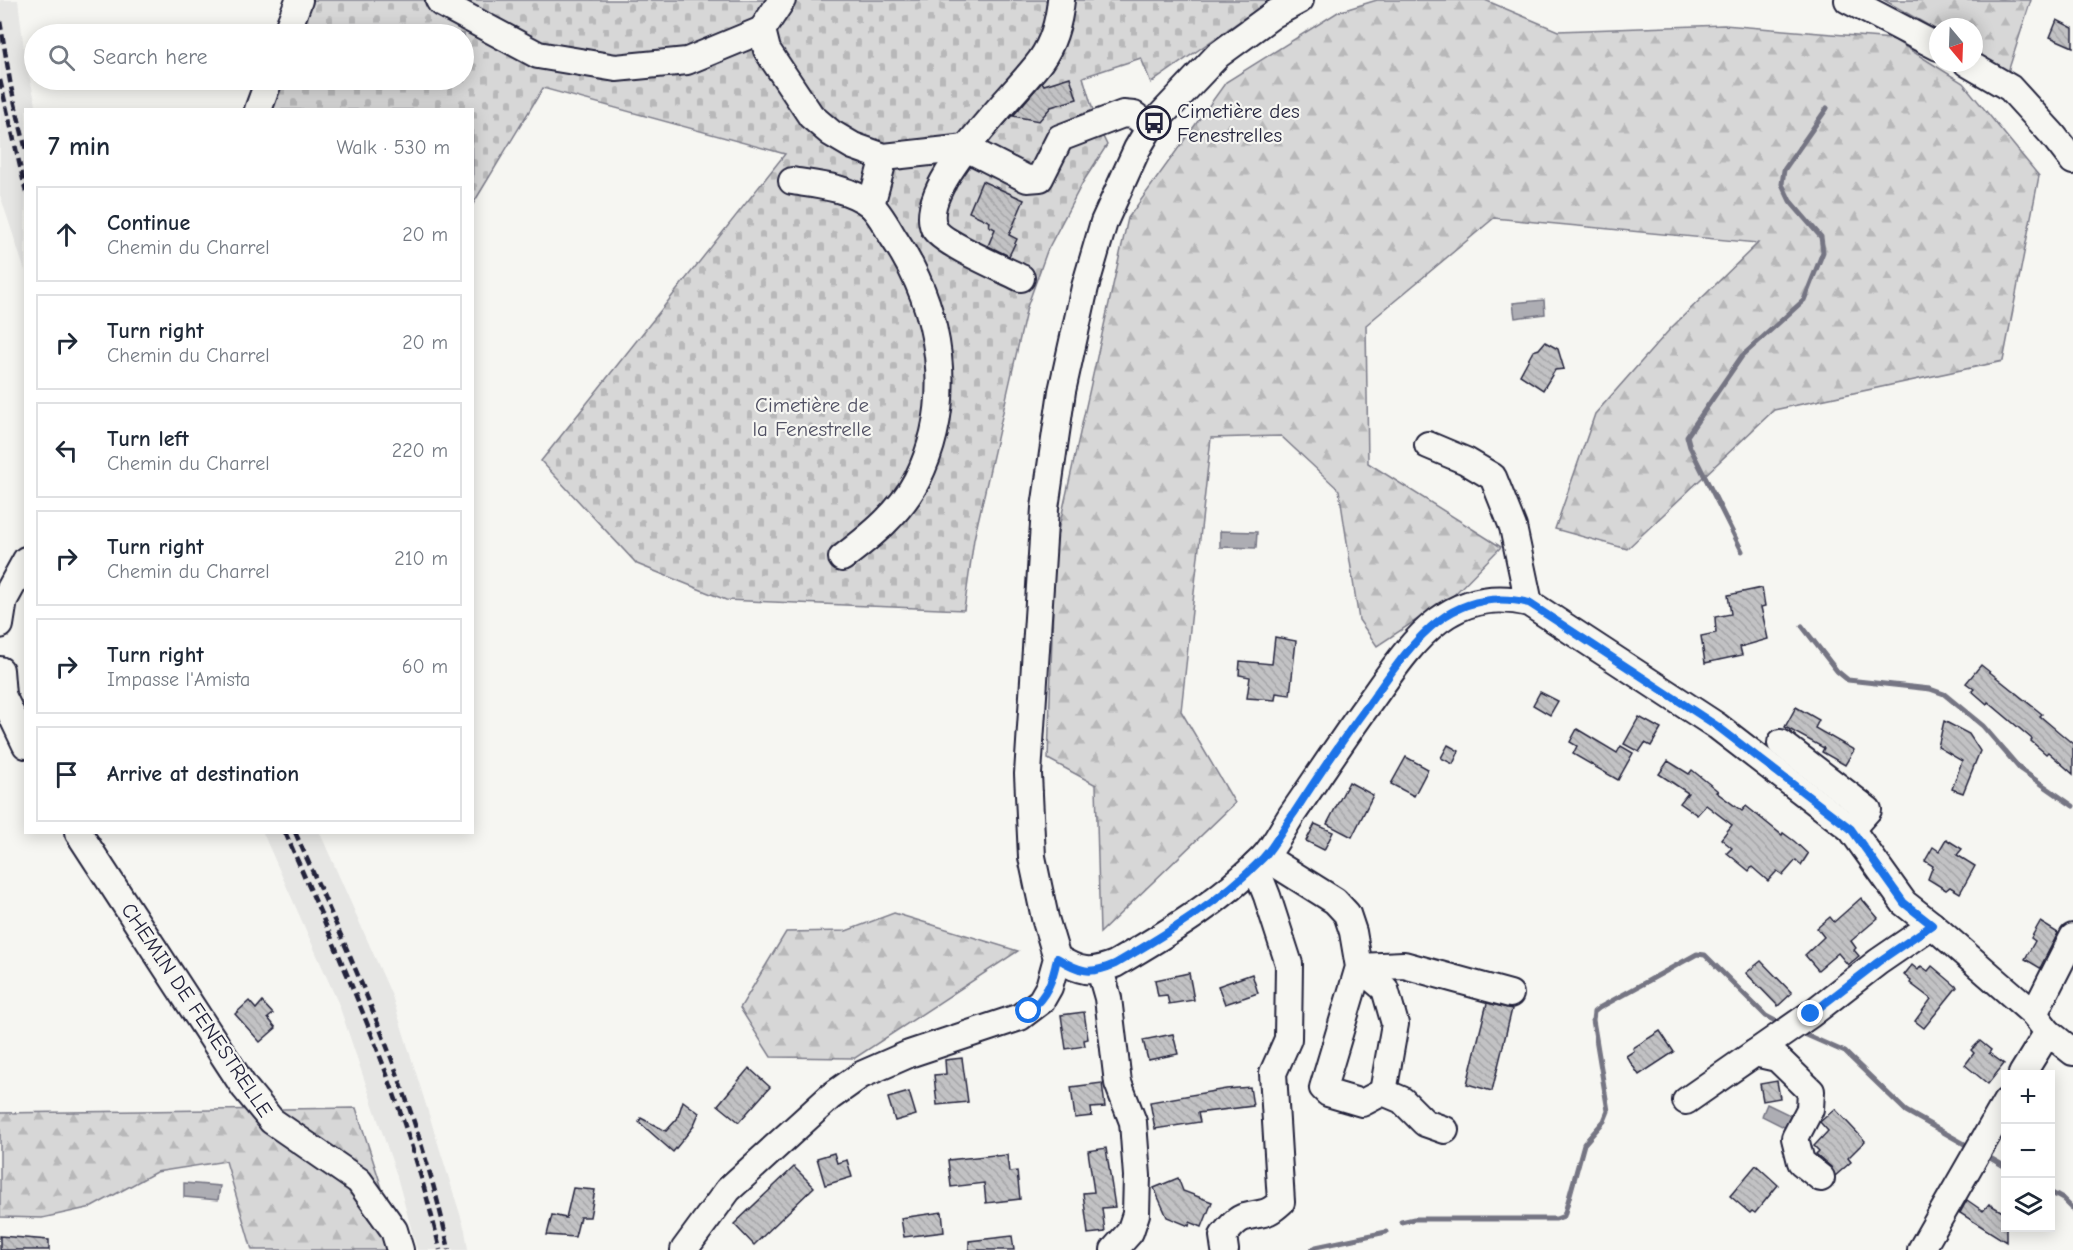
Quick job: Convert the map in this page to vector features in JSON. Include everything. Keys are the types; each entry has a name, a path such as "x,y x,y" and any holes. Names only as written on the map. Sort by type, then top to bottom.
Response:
{"street":[{"path":"290,24 299,0"},
{"path":"439,0 538,55 616,68 687,61 762,30 782,0"},
{"path":"1021,278 949,242 935,230 932,213 935,199 966,148 1041,60 1051,43 1058,22 1061,0"},
{"path":"684,1250 728,1190 830,1097 861,1075 909,1054 1020,1017 1041,1000 1052,980 1057,958 1045,918 1032,857 1028,774 1045,508 1062,391 1084,287 1104,222 1137,149 1150,128 1218,55 1274,14 1300,0"},
{"path":"1848,0 1929,41"},
{"path":"762,30 767,50 811,116 846,142 884,157 966,148 1027,179 1040,178 1060,138 1123,114 1134,115 1150,128"},
{"path":"1982,72 2010,88 2072,157"},
{"path":"259,108 265,90"},
{"path":"871,205 884,157"},
{"path":"792,181 830,187 850,193 871,205 909,261 927,303 939,353 941,381 930,444 916,482 878,531 842,558"},
{"path":"1428,445 1466,461 1494,477 1514,527 1529,603"},
{"path":"0,625 4,600 24,564"},
{"path":"1057,958 1082,971 1100,970 1124,959 1206,908 1260,861 1413,642 1437,621 1464,606 1490,599 1509,598 1529,603 1717,726 1851,829 1904,903 1932,925 2073,1052"},
{"path":"0,686 24,740"},
{"path":"1781,743 1868,810 1851,829"},
{"name":"CHEMIN DE FENESTRELLE","path":"79,834 244,1087 272,1121 359,1181 394,1230 400,1250"},
{"path":"1260,861 1335,901 1347,914 1353,932 1359,967 1323,1088 1328,1093 1362,1102 1383,1092 1402,1100 1425,1123 1445,1130"},
{"path":"1225,1250 1223,1236 1234,1224 1244,1217 1270,1212 1281,1202 1273,1073 1288,1039 1289,964 1267,896 1260,861"},
{"path":"1686,1101 1811,1014 1878,962 1932,925"},
{"path":"2023,1070 2073,938"},
{"path":"1359,967 1404,965 1510,994"},
{"path":"1359,967 1385,989 1395,1024 1383,1092"},
{"path":"1100,970 1108,998 1118,1083 1133,1122 1137,1176 1136,1214 1130,1232 1114,1250"},
{"path":"1755,1053 1777,1058 1811,1091 1810,1109 1795,1138 1801,1162 1821,1178"},
{"path":"1921,1250 2001,1111"}],"shaded area":[{"path":"0,0 18,0 24,49 24,90 33,90 37,108 24,108 24,268 0,195"},
{"path":"1544,300 1545,314 1515,318 1513,303"},
{"path":"1220,531 1257,532 1256,548 1220,547"},
{"path":"263,834 320,834 392,996 465,1230 468,1250 417,1250 396,1173 339,1005"},
{"path":"1767,1104 1792,1116 1786,1128 1762,1116"},
{"path":"184,1183 220,1186 218,1200 184,1197"}],"green space":[{"name":"Cimetière de la Fenestrelle","path":"313,0 1270,0 1151,83 1141,58 1083,77 1097,124 1107,145 1083,182 1047,251 1027,307 974,539 964,610 726,600 637,564 541,461 785,154 543,88 474,202 474,108 271,108 278,90 474,90 474,24 304,24"},
{"path":"1377,0 1485,0 1558,31 1724,25 1893,39 1929,62 1929,72 1946,72 1963,83 2039,176 2003,361 1774,410 1627,549 1555,529 1595,414 1671,328 1758,243 1494,218 1366,325 1368,463 1501,547 1453,596 1377,646 1359,620 1339,490 1281,436 1211,438 1181,711 1235,803 1100,933 1096,785 1048,759 1055,545 1128,218 1226,82 1338,12"},
{"path":"1884,0 2031,0 2008,72 1983,57 1983,18 1929,18 1929,26"},
{"path":"894,913 1018,951 855,1058 771,1057 740,1008 786,932 846,931"},
{"path":"356,1108 402,1250 252,1250 226,1161 156,1172 92,1207 42,1218 0,1217 0,1113"}],"building":[{"path":"2057,20 2073,28 2073,47 2050,37"},
{"path":"1070,77 1077,99 1051,107 1039,121 1013,116 1042,82 1044,85"},
{"path":"982,181 1024,200 1009,235 1017,239 1009,256 988,246 995,229 989,226 990,222 969,212"},
{"path":"1545,342 1558,349 1564,369 1555,370 1543,390 1520,375 1533,351 1539,349"},
{"path":"1762,588 1765,606 1761,607 1768,639 1740,647 1742,655 1705,663 1701,636 1716,633 1715,617 1731,614 1728,595"},
{"path":"1275,637 1296,641 1290,695 1276,693 1275,700 1247,698 1250,677 1239,675 1240,661 1272,664"},
{"path":"1981,665 2042,714 2040,716 2073,744 2073,774 1972,691 1974,689 1966,683"},
{"path":"1540,692 1558,701 1550,715 1533,705"},
{"path":"1796,707 1819,720 1815,728 1854,750 1845,765 1822,752 1824,748 1785,727"},
{"path":"1639,717 1661,729 1651,746 1645,743 1639,752 1624,744"},
{"path":"1944,721 1969,734 1980,751 1963,793 1952,789 1962,761 1938,747"},
{"path":"1577,729 1617,753 1621,746 1633,753 1618,780 1573,754 1577,746 1570,742"},
{"path":"1448,745 1459,751 1453,764 1441,758"},
{"path":"1406,757 1428,769 1414,796 1391,784"},
{"path":"1668,761 1689,774 1692,770 1742,811 1746,806 1782,835 1783,833 1794,841 1808,854 1801,865 1796,860 1783,875 1777,871 1768,881 1752,867 1749,871 1727,853 1732,848 1721,839 1732,825 1706,805 1697,815 1680,803 1688,793 1659,774"},
{"path":"1349,782 1373,795 1352,837 1327,824"},
{"path":"1315,824 1333,832 1324,850 1306,841"},
{"path":"1946,839 1962,849 1957,855 1975,866 1960,893 1950,887 1946,890 1928,879 1933,866 1925,861 1933,847 1939,851"},
{"path":"1861,898 1878,918 1851,941 1859,956 1848,965 1838,953 1818,970 1805,955 1824,937 1817,928 1830,917 1834,922"},
{"path":"2040,922 2058,933 2040,968 2025,959 2035,941 2031,938"},
{"path":"1761,961 1792,993 1778,1006 1746,973"},
{"path":"1912,965 1918,970 1921,966 1928,971 1932,966 1957,987 1924,1028 1915,1021 1931,999 1910,983 1911,981 1904,975"},
{"path":"1189,973 1194,1000 1169,1004 1167,995 1158,996 1155,980"},
{"path":"1252,974 1258,993 1225,1004 1218,986"},
{"path":"249,1001 256,1009 262,1002 273,1014 268,1018 276,1028 260,1042 235,1014"},
{"path":"1487,1003 1512,1009 1492,1091 1467,1084"},
{"path":"1084,1012 1088,1039 1084,1040 1085,1046 1066,1049 1061,1015"},
{"path":"1660,1031 1674,1052 1639,1075 1626,1056 1634,1051 1633,1048"},
{"path":"1173,1034 1178,1054 1148,1060 1143,1040"},
{"path":"1980,1041 1991,1050 1989,1053 2004,1064 1988,1084 1965,1065 1974,1053 1971,1050"},
{"path":"962,1058 968,1102 937,1105 934,1075 946,1074 945,1060"},
{"path":"749,1068 770,1087 739,1122 718,1105"},
{"path":"1777,1081 1780,1098 1763,1101 1760,1084"},
{"path":"1102,1083 1105,1107 1091,1108 1092,1116 1075,1118 1071,1087"},
{"path":"1250,1087 1253,1106 1198,1113 1200,1122 1155,1129 1150,1102"},
{"path":"909,1092 916,1115 895,1121 888,1098"},
{"path":"683,1101 699,1113 693,1127 673,1152 639,1122 641,1118 666,1131 677,1119"},
{"path":"1835,1109 1865,1141 1848,1158 1851,1162 1835,1176 1831,1167 1816,1154 1819,1151 1814,1146 1828,1131 1820,1122"},
{"path":"1106,1148 1115,1207 1102,1208 1105,1232 1088,1234 1083,1193 1094,1192 1088,1151"},
{"path":"834,1153 837,1163 847,1160 852,1177 825,1185 817,1158"},
{"path":"1007,1155 1009,1172 1017,1171 1020,1199 986,1203 984,1183 951,1187 948,1160"},
{"path":"1756,1165 1778,1185 1755,1213 1752,1211 1750,1213 1730,1196"},
{"path":"794,1167 814,1187 754,1245 734,1224"},
{"path":"1178,1178 1183,1191 1212,1202 1202,1227 1190,1222 1189,1226 1167,1217 1154,1188"},
{"path":"573,1188 595,1190 590,1217 580,1217 575,1237 547,1235 552,1215 566,1218"},
{"path":"1967,1200 1983,1211 1989,1204 2001,1211 2001,1232 2006,1232 2006,1242 1960,1213"},
{"path":"942,1212 944,1232 904,1237 901,1218"},
{"path":"0,1236 49,1240 49,1250 0,1250"},
{"path":"1012,1236 1014,1250 969,1250 969,1241"}],"waterway":[{"path":"1742,551 1690,447 1687,436 1742,356 1804,300 1823,252 1821,237 1790,201 1782,184 1784,170 1827,108"},
{"path":"1802,626 1837,671 1848,680 1930,689 1944,694 1983,726 2020,769 2073,806"},
{"path":"1401,1222 1414,1219 1556,1219 1564,1216 1584,1144 1604,1121 1608,1111 1593,1020 1594,1012 1697,954 1705,955 1766,1016 1781,1024"},
{"path":"1802,1033 1845,1052 1906,1111 1968,1146"},
{"path":"1983,1154 2001,1164"},
{"path":"2055,1195 2073,1209"},
{"path":"1312,1250 1316,1247 1386,1232"}],"railway":[{"path":"0,21 11,87 24,142"},
{"path":"0,80 24,183"},
{"path":"286,834 373,1037 410,1141 440,1250"},
{"path":"296,834 362,986 403,1089 436,1195 449,1250"}],"place":[{"name":"Cimetière des Fenestrelles","path":"1154,123"}],"route":[{"path":"1029,1011 1041,1000 1049,987 1057,958 1082,971 1100,970 1115,964 1206,908 1265,857 1335,751 1413,642 1437,621 1464,606 1490,599 1509,598 1529,603 1647,678 1717,726 1851,829 1904,903 1932,925 1878,962 1811,1014"}]}
